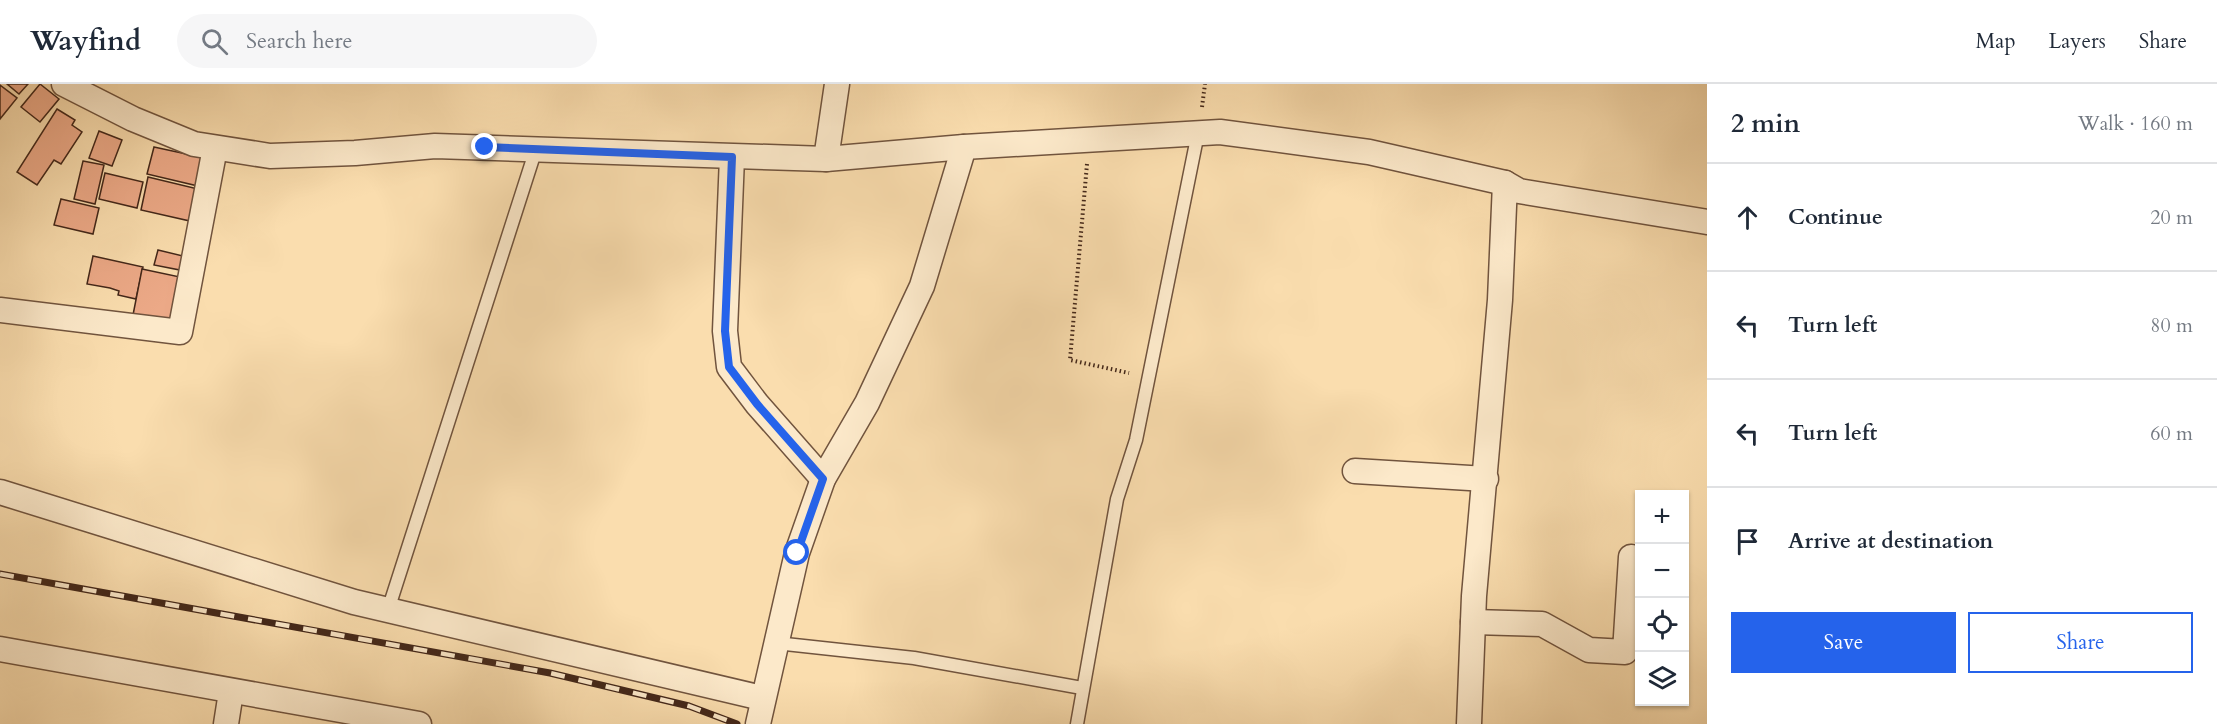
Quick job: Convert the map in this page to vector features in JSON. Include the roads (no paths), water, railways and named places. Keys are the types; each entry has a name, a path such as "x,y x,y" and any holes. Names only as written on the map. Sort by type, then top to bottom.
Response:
{"street":[{"path":"64,84 133,119 194,144 270,156 355,153 435,146 826,159 964,147 1220,132 1369,152 1505,183 1519,191 1707,222"},
{"path":"826,159 837,84"},
{"path":"758,724 762,698 797,553 823,479 867,403 922,286 964,147"},
{"path":"0,310 180,332 215,148"},
{"path":"732,157 726,319 729,367 757,404 823,479"},
{"path":"1469,724 1473,622 1500,300 1505,183"},
{"path":"1355,471 1486,479"},
{"path":"0,492 354,602 762,698"},
{"path":"1473,622 1542,624 1589,650 1625,652 1631,557"},
{"path":"0,649 419,724"},
{"path":"226,724 231,692"}],"lane":[{"path":"1077,724 1117,499 1136,440 1198,133"},
{"path":"388,610 536,149"},
{"path":"776,643 914,658 1082,688"}],"railway":[{"path":"0,574 550,673 689,706 737,724"}]}
